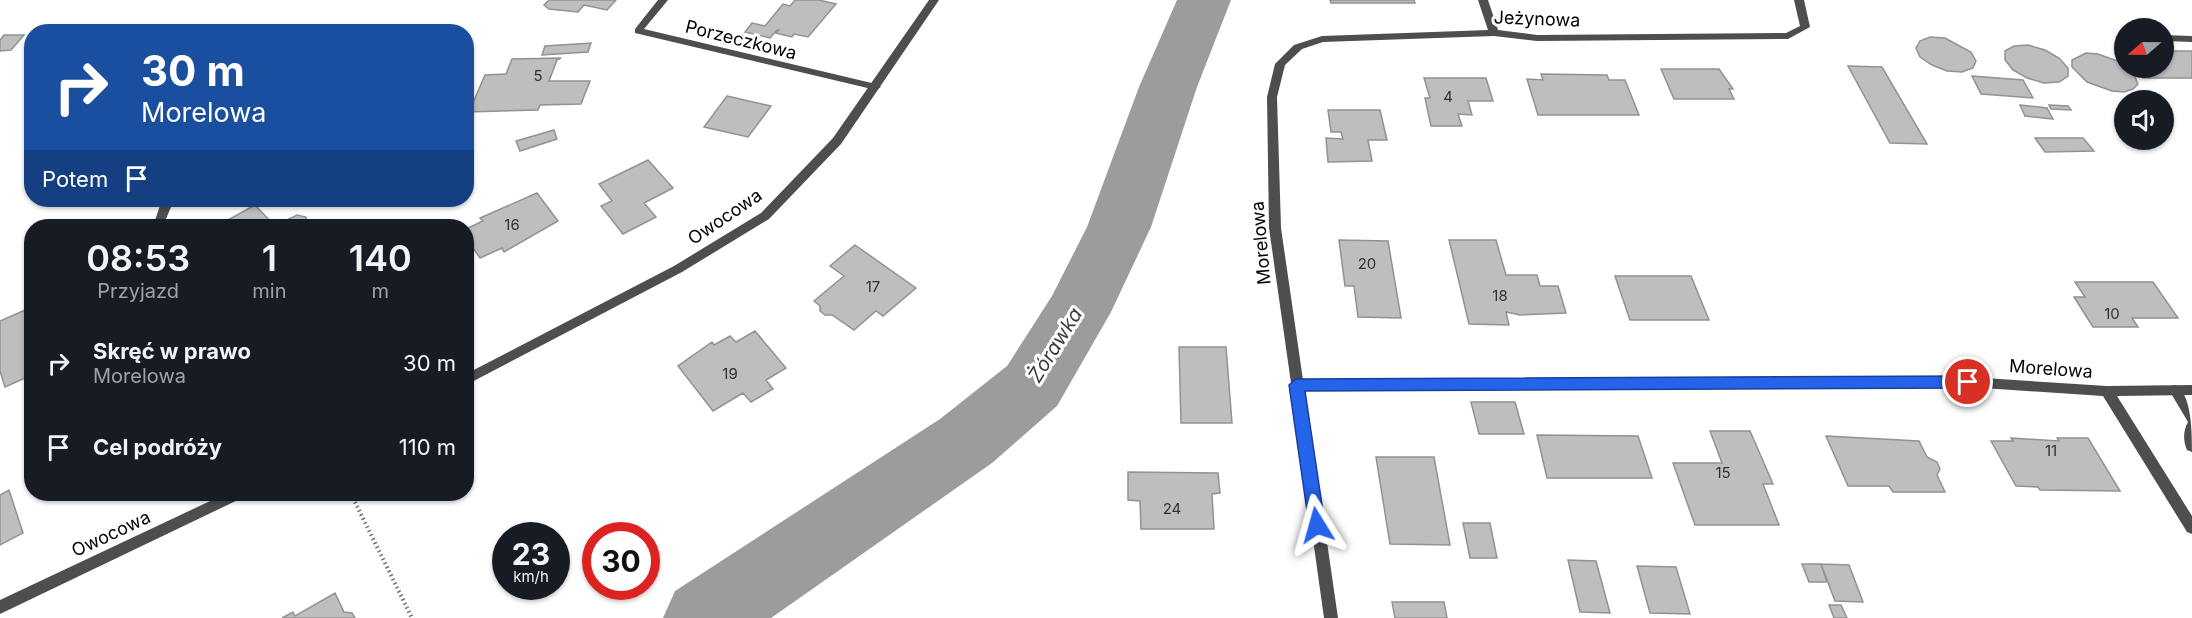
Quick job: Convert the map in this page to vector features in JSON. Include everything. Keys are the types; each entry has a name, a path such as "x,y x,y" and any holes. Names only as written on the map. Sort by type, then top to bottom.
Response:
{"street":[{"name":"Porzeczkowa","path":"663,0 638,32 876,87"},
{"name":"Owocowa","path":"474,376 678,269 765,216 837,141 934,0"},
{"path":"1483,0 1494,33"},
{"name":"Jeżynowa","path":"1272,97 1280,64 1298,47 1322,39 1494,33 1537,38 1788,36 1804,27 1799,0"},
{"path":"2174,38 2192,39"},
{"name":"Morelowa","path":"1272,97 1275,228 1331,618"},
{"name":"Morelowa","path":"1296,385 1968,382 2107,391 2192,390"},
{"path":"2175,390 2192,418"},
{"path":"2107,391 2192,528"},
{"path":"2192,426 2190,442 2192,446"},
{"name":"Owocowa","path":"0,607 222,501"}],"path":[{"path":"354,501 412,618"}],"building":[{"path":"549,0 616,0 607,10 584,5 578,12 549,9 544,5"},
{"path":"795,0 819,0 836,4 808,37 794,34 792,37 776,33 779,30 770,38 745,32 752,23 765,26 783,4 790,6"},
{"path":"1330,0 1414,0 1415,3 1331,3"},
{"path":"4,35 24,35 11,50 0,51 0,40"},
{"path":"1930,37 1945,38 1971,52 1976,61 1973,68 1962,72 1947,71 1920,57 1916,48 1920,41"},
{"path":"591,43 588,52 542,55 545,46"},
{"path":"2028,45 2045,50 2059,58 2068,68 2068,76 2059,82 2044,83 2027,78 2013,70 2005,60 2005,51 2014,46"},
{"path":"2174,51 2192,51 2192,78 2174,78"},
{"path":"2086,53 2098,54 2114,60 2114,78 2135,78 2138,84 2130,90 2114,91 2087,82 2072,67 2072,60"},
{"path":"561,58 557,60 549,81 590,81 581,104 540,105 538,110 474,112 474,100 485,75 506,74 512,59"},
{"path":"1848,66 1882,67 1927,144 1890,143"},
{"path":"1661,69 1719,69 1733,89 1729,89 1734,99 1674,99"},
{"path":"1541,74 1607,75 1609,80 1625,80 1639,115 1538,115 1527,79 1543,80"},
{"path":"1972,76 2023,80 2033,98 1981,94"},
{"path":"1424,78 1486,78 1493,101 1468,101 1472,115 1458,114 1462,126 1431,126 1425,98 1430,98"},
{"path":"727,96 771,106 748,137 704,127"},
{"path":"2020,105 2047,108 2053,119 2025,116"},
{"path":"2049,105 2068,106 2071,110 2051,109"},
{"path":"1328,110 1380,110 1387,140 1368,140 1372,161 1328,162 1326,138 1343,139 1341,132 1331,132"},
{"path":"554,130 557,139 520,151 516,141"},
{"path":"2035,138 2083,138 2094,151 2045,152"},
{"path":"648,160 673,188 644,203 656,217 623,234 601,206 612,201 599,184"},
{"path":"537,193 558,221 504,252 502,248 480,258 474,249 474,225 483,221 480,218"},
{"path":"251,207 257,207 268,219 230,219"},
{"path":"297,215 306,219 289,219"},
{"path":"1339,240 1388,241 1401,318 1358,317 1354,286 1345,286"},
{"path":"1449,240 1496,240 1506,275 1537,275 1540,286 1558,286 1566,313 1520,315 1506,312 1509,325 1469,324"},
{"path":"855,245 916,288 883,316 876,311 854,330 832,315 825,315 814,301 844,276 830,266"},
{"path":"1615,276 1691,276 1709,320 1630,320"},
{"path":"2075,282 2153,282 2178,318 2132,318 2138,327 2093,327 2074,297 2085,297"},
{"path":"24,310 24,379 5,387 0,371 0,321"},
{"path":"755,331 786,368 766,380 773,389 751,402 743,393 713,411 678,366 712,342 714,345 730,336 736,342"},
{"path":"1179,347 1226,347 1232,423 1181,423"},
{"path":"1471,402 1515,402 1524,434 1479,434"},
{"path":"1710,431 1750,431 1773,484 1763,484 1779,525 1695,525 1673,463 1722,463"},
{"path":"1537,435 1638,436 1652,478 1547,478"},
{"path":"1826,436 1919,441 1927,457 1937,462 1940,469 1937,475 1945,492 1893,492 1889,486 1848,486"},
{"path":"2011,438 2059,441 2057,438 2088,438 2120,491 2040,490 2038,487 2016,486 1991,441 2013,441"},
{"path":"1376,457 1434,457 1450,545 1390,544"},
{"path":"1128,472 1218,473 1220,493 1212,494 1214,529 1141,529 1140,501 1128,500"},
{"path":"9,490 23,533 0,545 0,495"},
{"path":"1463,523 1490,523 1497,558 1470,558"},
{"path":"1568,560 1596,561 1610,613 1580,612"},
{"path":"1802,564 1821,564 1827,582 1809,582"},
{"path":"1821,564 1849,565 1863,602 1835,601"},
{"path":"1637,566 1676,567 1690,614 1650,613"},
{"path":"335,593 344,612 352,613 355,618 282,618 293,612 295,616"},
{"path":"1392,602 1444,602 1447,618 1395,618"},
{"path":"1829,605 1841,605 1847,618 1834,618"}],"waterway":[{"name":"Żórawka","path":"704,618 966,441 1032,386 1077,312 1119,227 1168,87 1204,0"}],"route":[{"path":"1317,525 1296,385 1968,382"}]}
